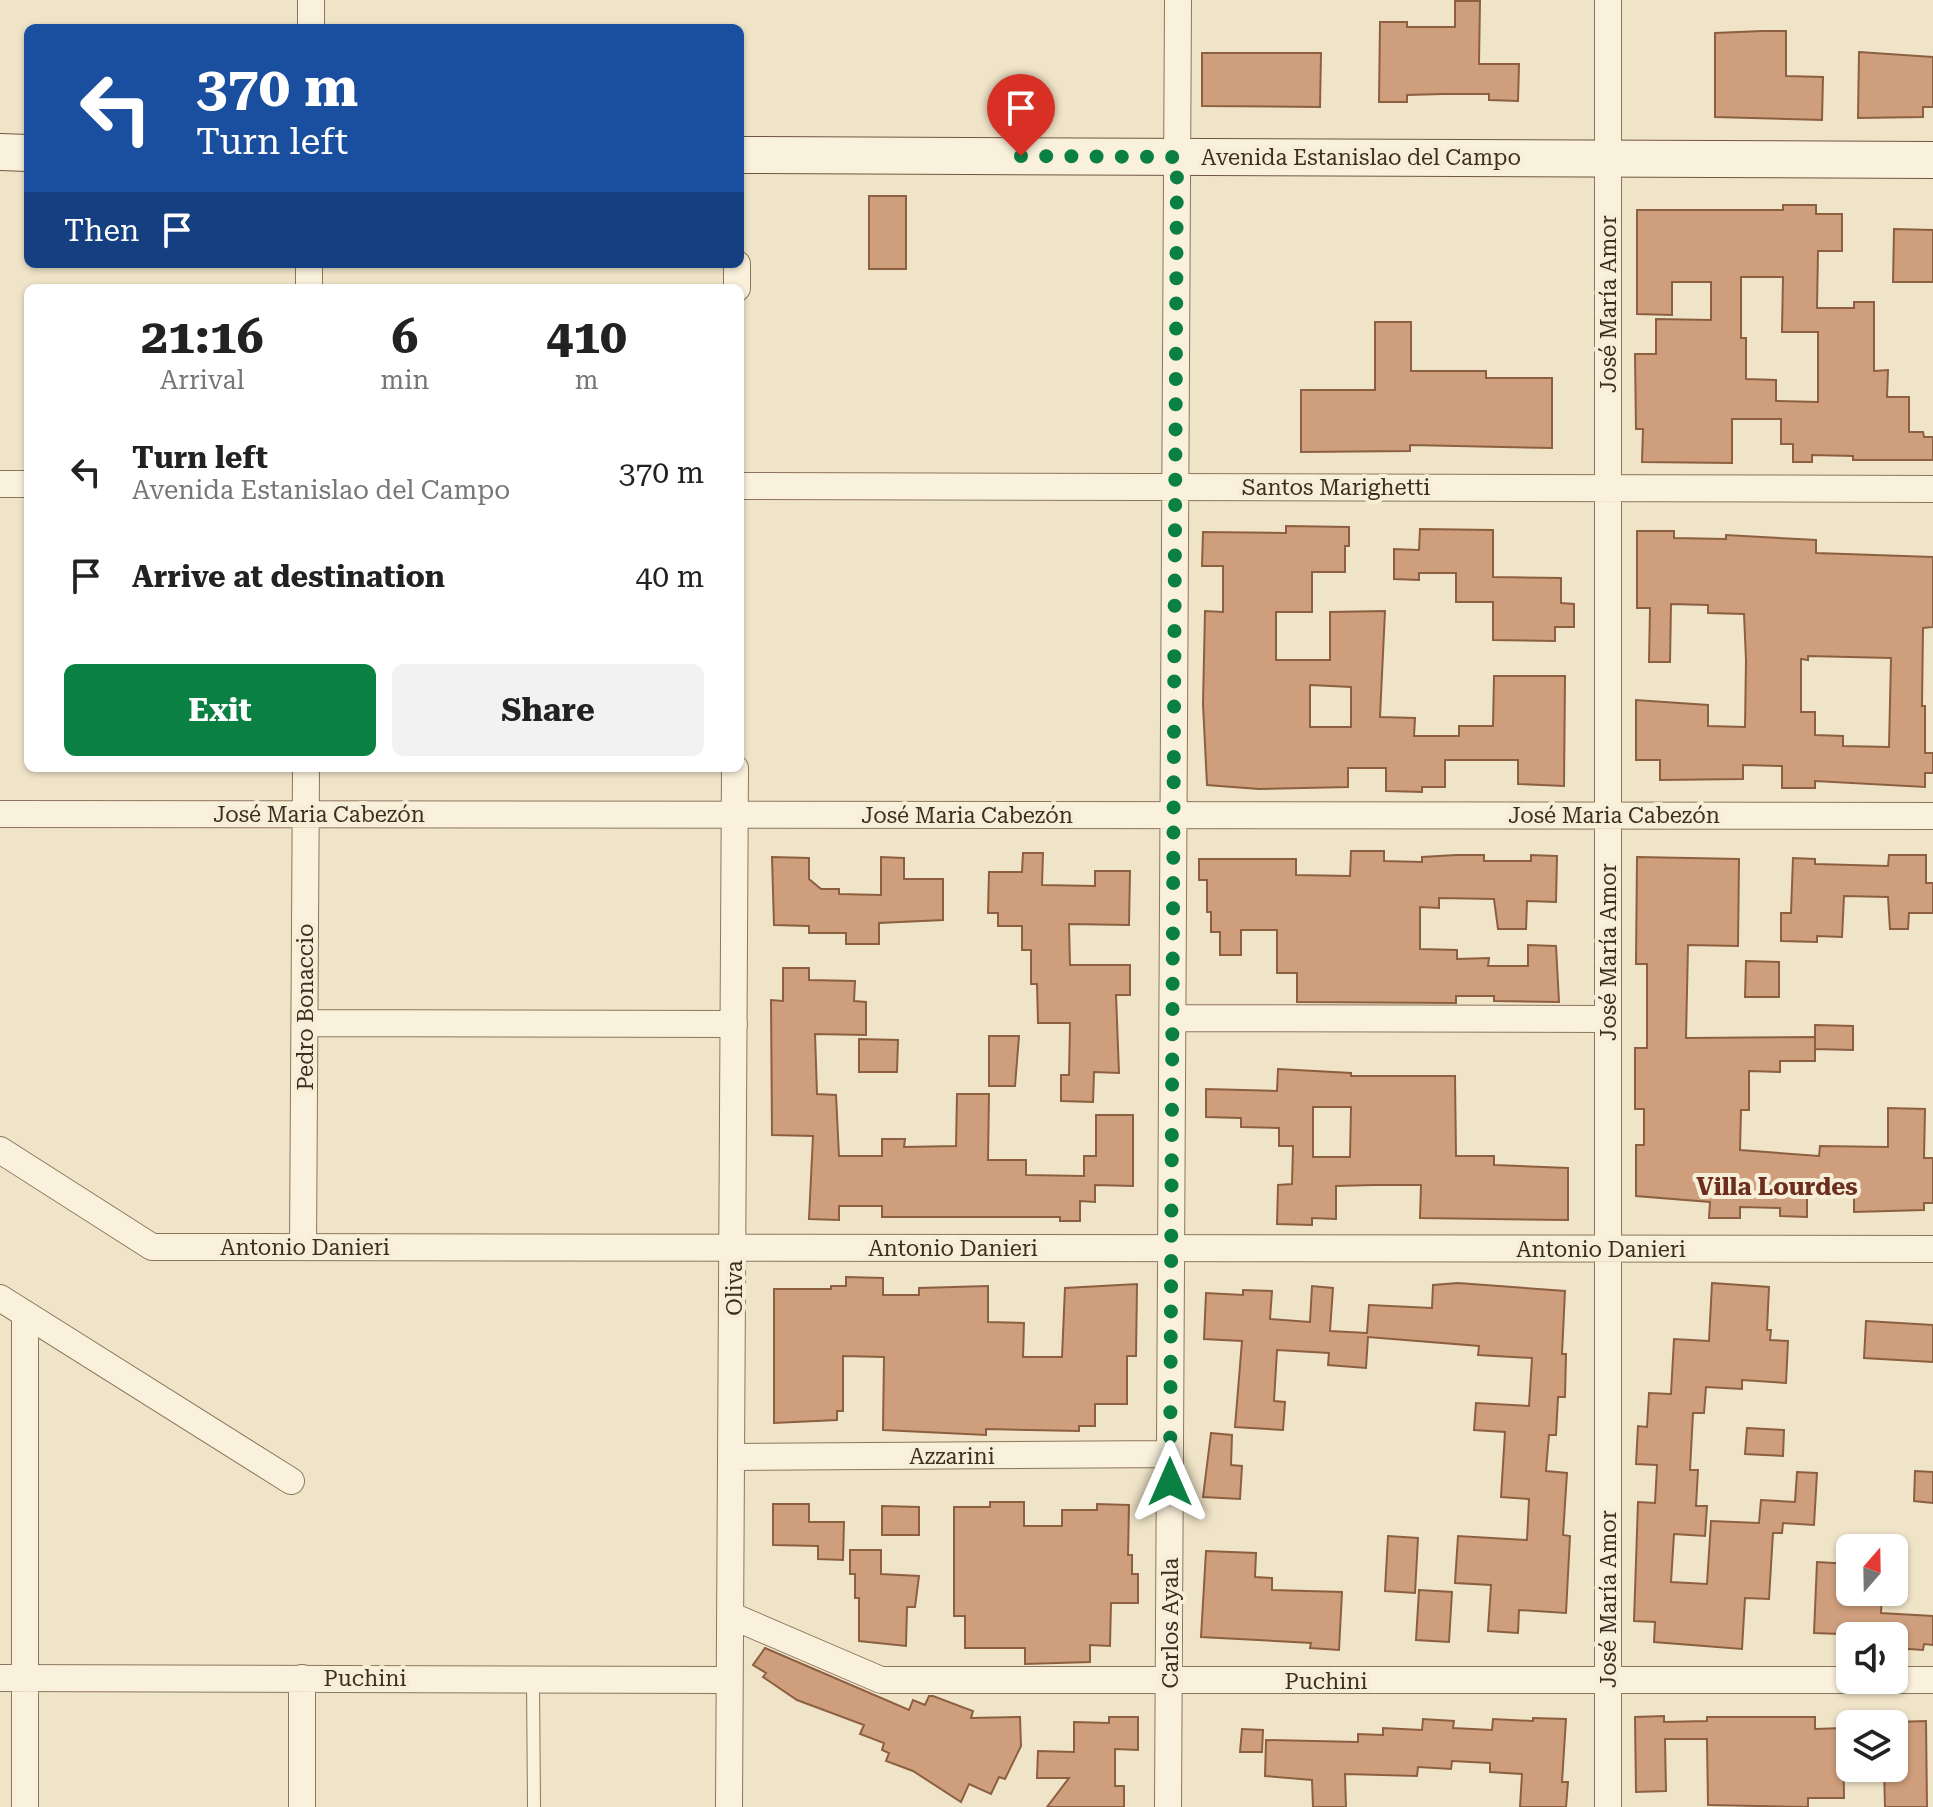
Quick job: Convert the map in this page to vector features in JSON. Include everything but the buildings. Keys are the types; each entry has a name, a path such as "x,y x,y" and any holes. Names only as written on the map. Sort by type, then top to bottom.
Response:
{"main road":[{"path":"0,152 24,153"},
{"name":"Avenida Estanislao del Campo","path":"744,155 1933,160"}],"street":[{"path":"311,0 311,24"},
{"name":"Carlos Ayala","path":"1168,1807 1178,0"},
{"name":"José María Amor","path":"1608,0 1608,1807"},
{"path":"0,484 24,484"},
{"name":"Santos Marighetti","path":"744,486 1933,489"},
{"name":"Pedro Bonaccio","path":"303,1247 306,772"},
{"name":"Oliva","path":"729,1807 735,772"},
{"name":"José Maria Cabezón","path":"0,814 1933,816"},
{"path":"1173,1018 1608,1019"},
{"path":"305,1023 734,1024"},
{"name":"Antonio Danieri","path":"0,1150 152,1247 1933,1249"},
{"path":"0,1298 291,1481"},
{"path":"25,1314 25,1807"},
{"name":"Azzarini","path":"733,1457 1170,1454"},
{"name":"Puchini","path":"732,1616 881,1680 1933,1680"},
{"name":"Puchini","path":"0,1678 729,1680"},
{"path":"302,1678 302,1807"}],"lane":[{"path":"533,1679 534,1807"}],"district":[{"name":"Villa Lourdes","path":"1777,1187"}],"route":[{"path":"1021,156 1177,157 1170,1482"}]}
